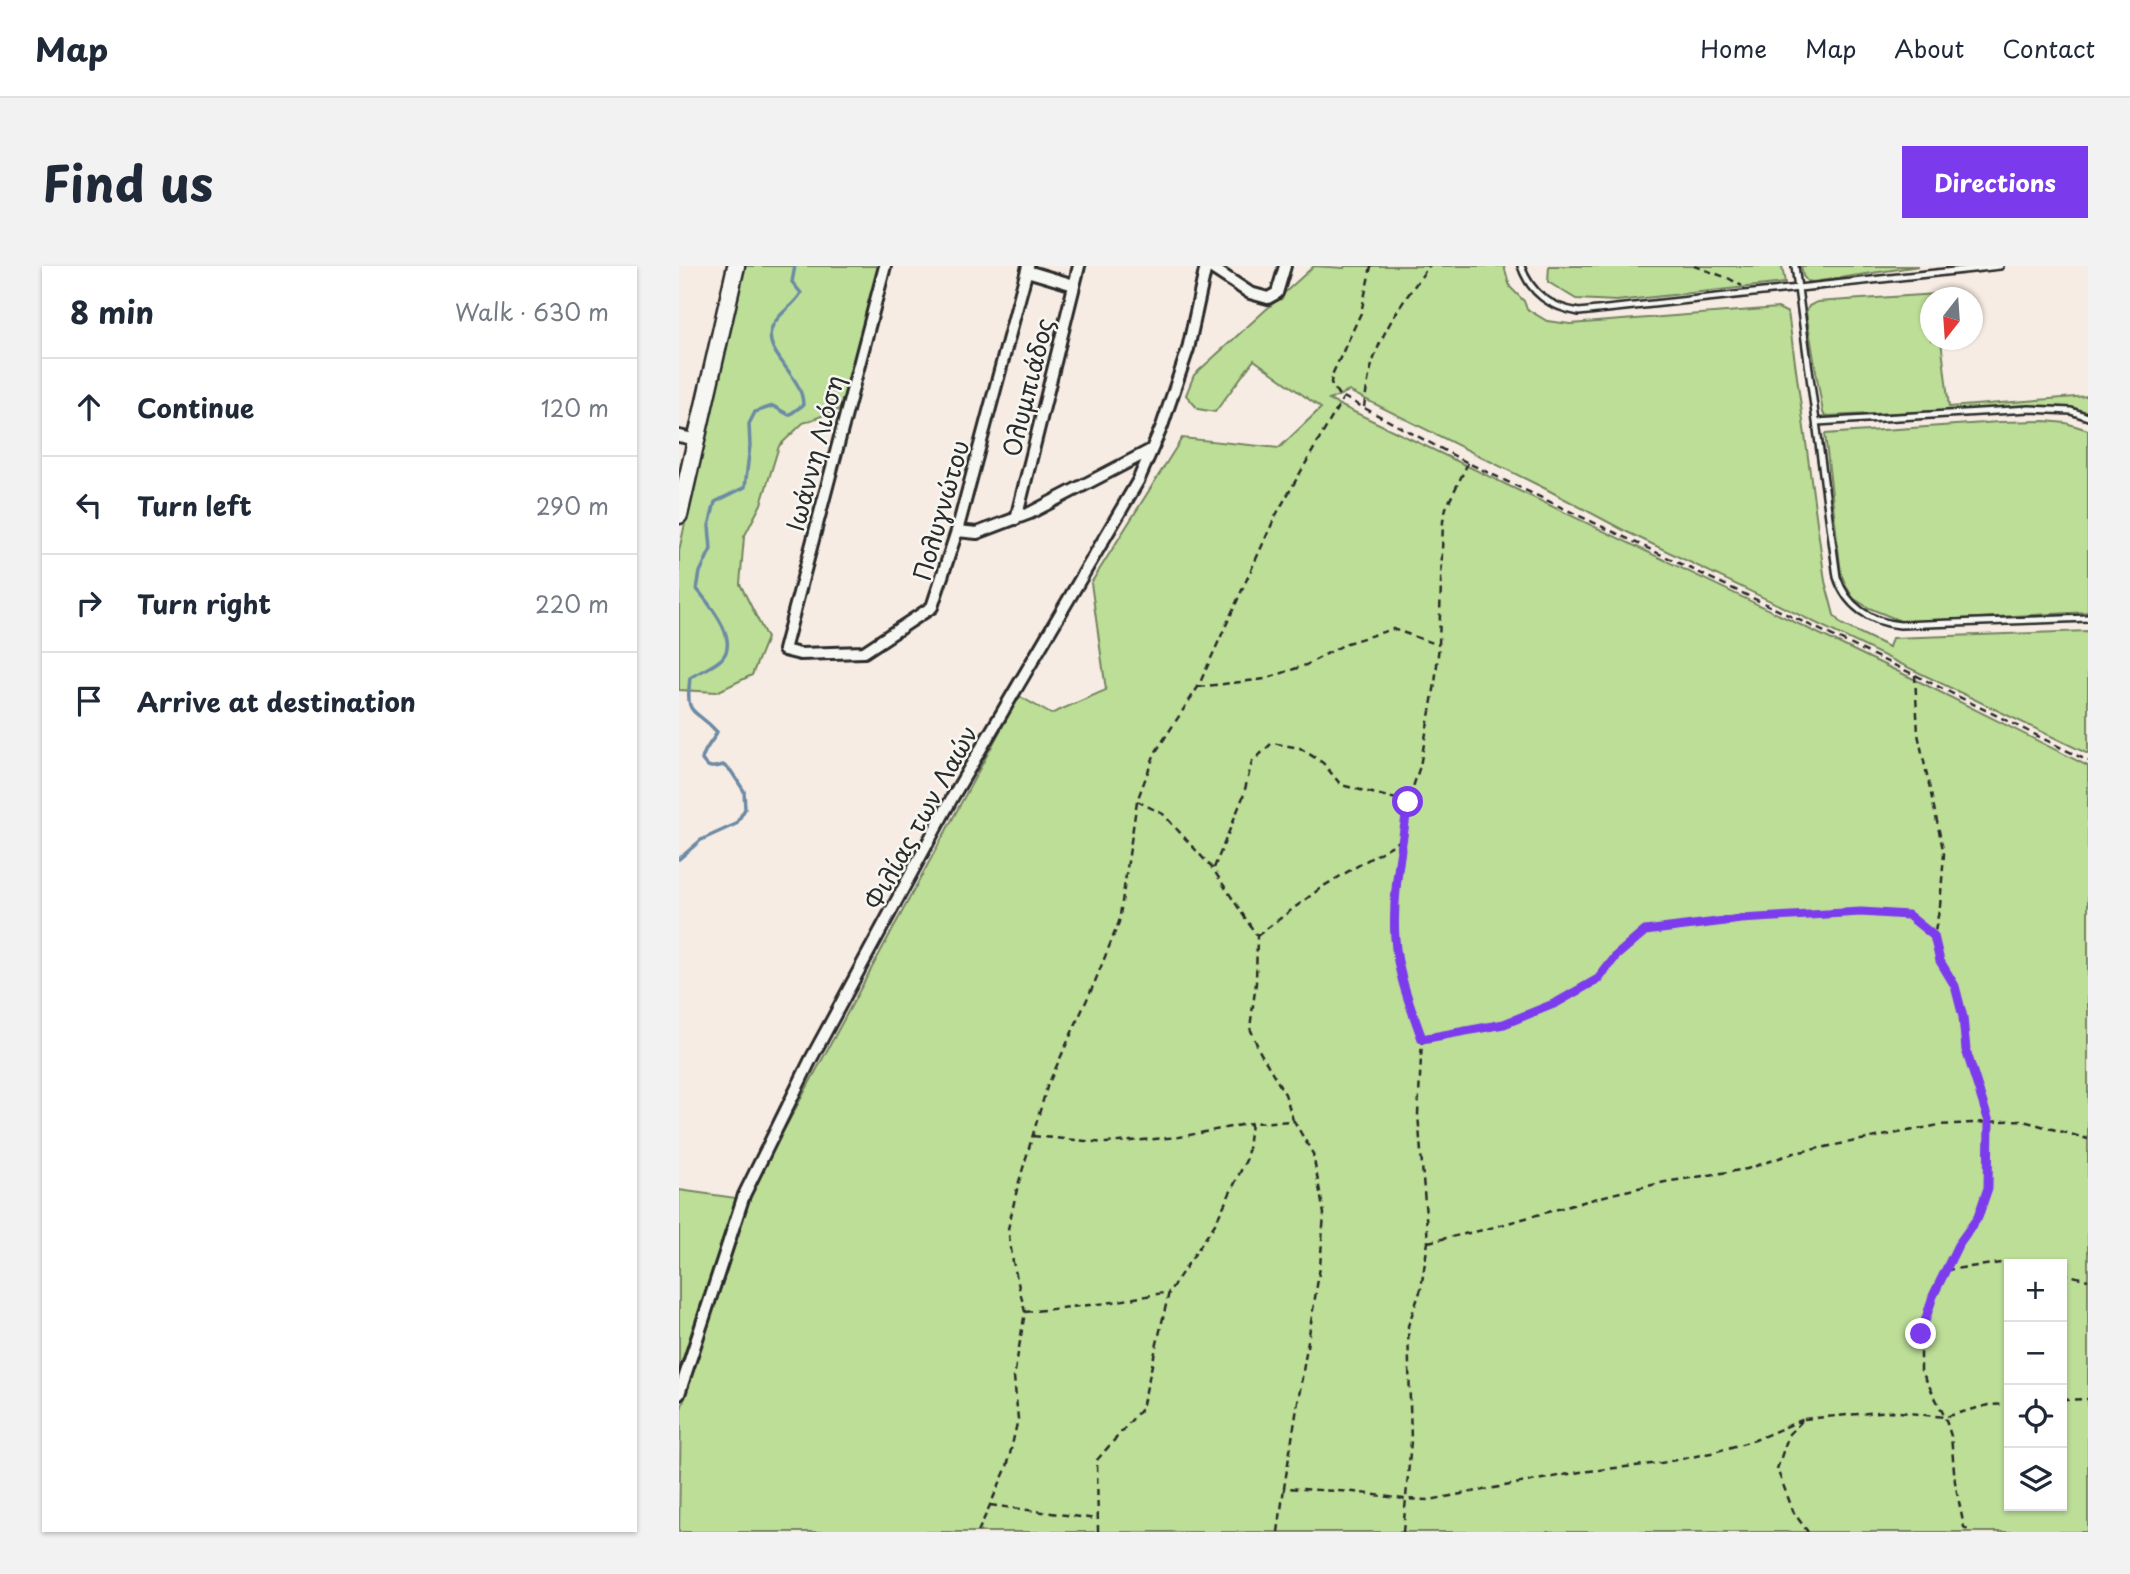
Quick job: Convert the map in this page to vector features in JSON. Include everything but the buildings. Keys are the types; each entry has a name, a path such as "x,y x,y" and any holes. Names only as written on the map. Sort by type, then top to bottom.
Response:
{"street":[{"path":"679,515 736,266"},
{"name":"Ιωάννη Λιόση","path":"784,650 885,266"},
{"name":"Ολυμπιάδος","path":"1016,519 1079,266"},
{"path":"1208,266 1250,293 1268,298 1277,293 1285,266"},
{"name":"Φιλίας των Λαών","path":"679,1394 744,1195 811,1059 952,798 1137,481 1162,426 1188,349 1208,266"},
{"path":"1028,269 1074,285"},
{"name":"Πολυγνώτου","path":"784,650 800,654 865,652 932,607 957,531 1028,269"},
{"path":"679,436 697,439"},
{"path":"957,531 977,533 1016,519 1151,450"}],"lane":[{"path":"1521,266 1534,291 1546,301 1561,309 1579,312 2000,266"},
{"path":"1795,266 1840,588 1860,611 1884,624 2088,618"},
{"path":"1817,422 2029,409 2071,411 2088,416"}],"path":[{"path":"1371,266 1361,313 1332,375 1333,389 1343,398 1468,463 1915,675 2088,761"},
{"path":"1364,408 1371,366 1377,350 1397,313 1429,266"},
{"path":"1694,266 1738,282 1748,295"},
{"path":"978,1532 1007,1467 1018,1419 1014,1377 1025,1312 1008,1229 1047,1087 1119,922 1137,801 1155,753 1198,687 1276,515 1343,398"},
{"path":"1403,1532 1411,1441 1408,1326 1421,1289 1428,1242 1418,1114 1422,1039 1403,982 1395,940 1395,902 1408,802 1420,766 1435,684 1443,521 1446,508 1468,463"},
{"path":"1198,687 1265,679 1306,665 1347,643 1393,629 1439,645"},
{"path":"1915,675 1918,734 1944,854 1940,906 1934,936 1940,961 1955,986 1963,1017 1966,1050 1989,1122 1988,1188 1978,1217 1958,1245 1933,1296 1921,1334 1921,1370 1945,1417 1951,1436 1955,1482 1964,1527 1970,1532"},
{"path":"1213,869 1243,797 1252,762 1272,743 1300,748 1324,763 1341,785 1408,802"},
{"path":"1137,801 1163,814 1213,869 1257,936 1256,983 1250,1028 1260,1052 1285,1094 1294,1121 1313,1153 1324,1214 1319,1267 1278,1532"},
{"path":"1257,936 1322,887 1403,838"},
{"path":"1422,1039 1504,1024 1556,1003 1598,979 1617,955 1645,931 1741,919 1861,912 1908,915 1934,936"},
{"path":"1428,1242 1483,1230 1612,1194 1665,1182 1747,1169 1794,1153 1939,1125 2020,1120 2088,1139"},
{"path":"1033,1136 1106,1143 1179,1137 1251,1123 1294,1121"},
{"path":"1098,1532 1097,1461 1142,1408 1170,1292 1215,1224 1247,1158 1251,1123"},
{"path":"1946,1270 2004,1263"},
{"path":"2067,1274 2088,1280"},
{"path":"1025,1312 1107,1303 1170,1292"},
{"path":"2067,1399 2088,1399"},
{"path":"1285,1488 1429,1500 1580,1472 1661,1463 1711,1453 1755,1440 1804,1419 1889,1411 1945,1417 1988,1405 2004,1404"},
{"path":"1804,1419 1790,1434 1777,1469 1794,1513 1808,1532"},
{"path":"990,1505 1096,1519"}],"green space":[{"path":"741,266 879,266 840,409 803,423 779,446 761,504 744,537 740,584 767,638 752,675 717,692 679,690 679,551"},
{"path":"1314,266 1504,266 1510,287 1524,301 1527,309 1547,321 1570,324 1778,308 1788,313 1825,581 1834,615 1841,624 1889,647 1892,638 2088,631 2088,754 1625,531 1349,391 1329,400 1920,682 2088,766 2088,1532 679,1532 681,1409 750,1199 772,1152 1019,696 1051,714 1106,690 1091,583 1182,438 1279,448 1321,408 1254,360 1215,412 1198,409 1186,395 1194,375"},
{"path":"1549,266 1782,266 1785,283 1616,301 1576,299 1548,282"},
{"path":"1801,266 1919,266 1813,282 1807,281 1803,276"},
{"path":"1920,295 1920,350 1942,350 1949,407 2088,396 2088,412 2052,406 1826,416 1823,413 1806,312 1809,306 1817,302"},
{"path":"2045,421 2066,423 2088,430 2088,612 1903,622 1853,598 1841,574 1825,434"},
{"path":"679,1190 736,1198 679,1370"}],"waterway":[{"path":"679,859 701,840 736,824 745,809 744,791 731,771 723,765 709,766 702,760 717,732 690,706 690,678 719,661 727,644 721,624 697,589 700,572 711,549 709,526 715,502 745,487 750,446 749,424 755,412 773,406 789,415 803,405 797,383 777,355 770,337 775,322 801,293 792,282 795,266"}],"route":[{"path":"1408,802 1395,902 1395,940 1403,982 1422,1039 1504,1024 1556,1003 1598,979 1617,955 1645,931 1688,928 1741,919 1861,912 1908,915 1934,936 1940,961 1955,986 1963,1017 1966,1050 1989,1122 1988,1188 1978,1217 1958,1245 1933,1296 1921,1334"}]}
